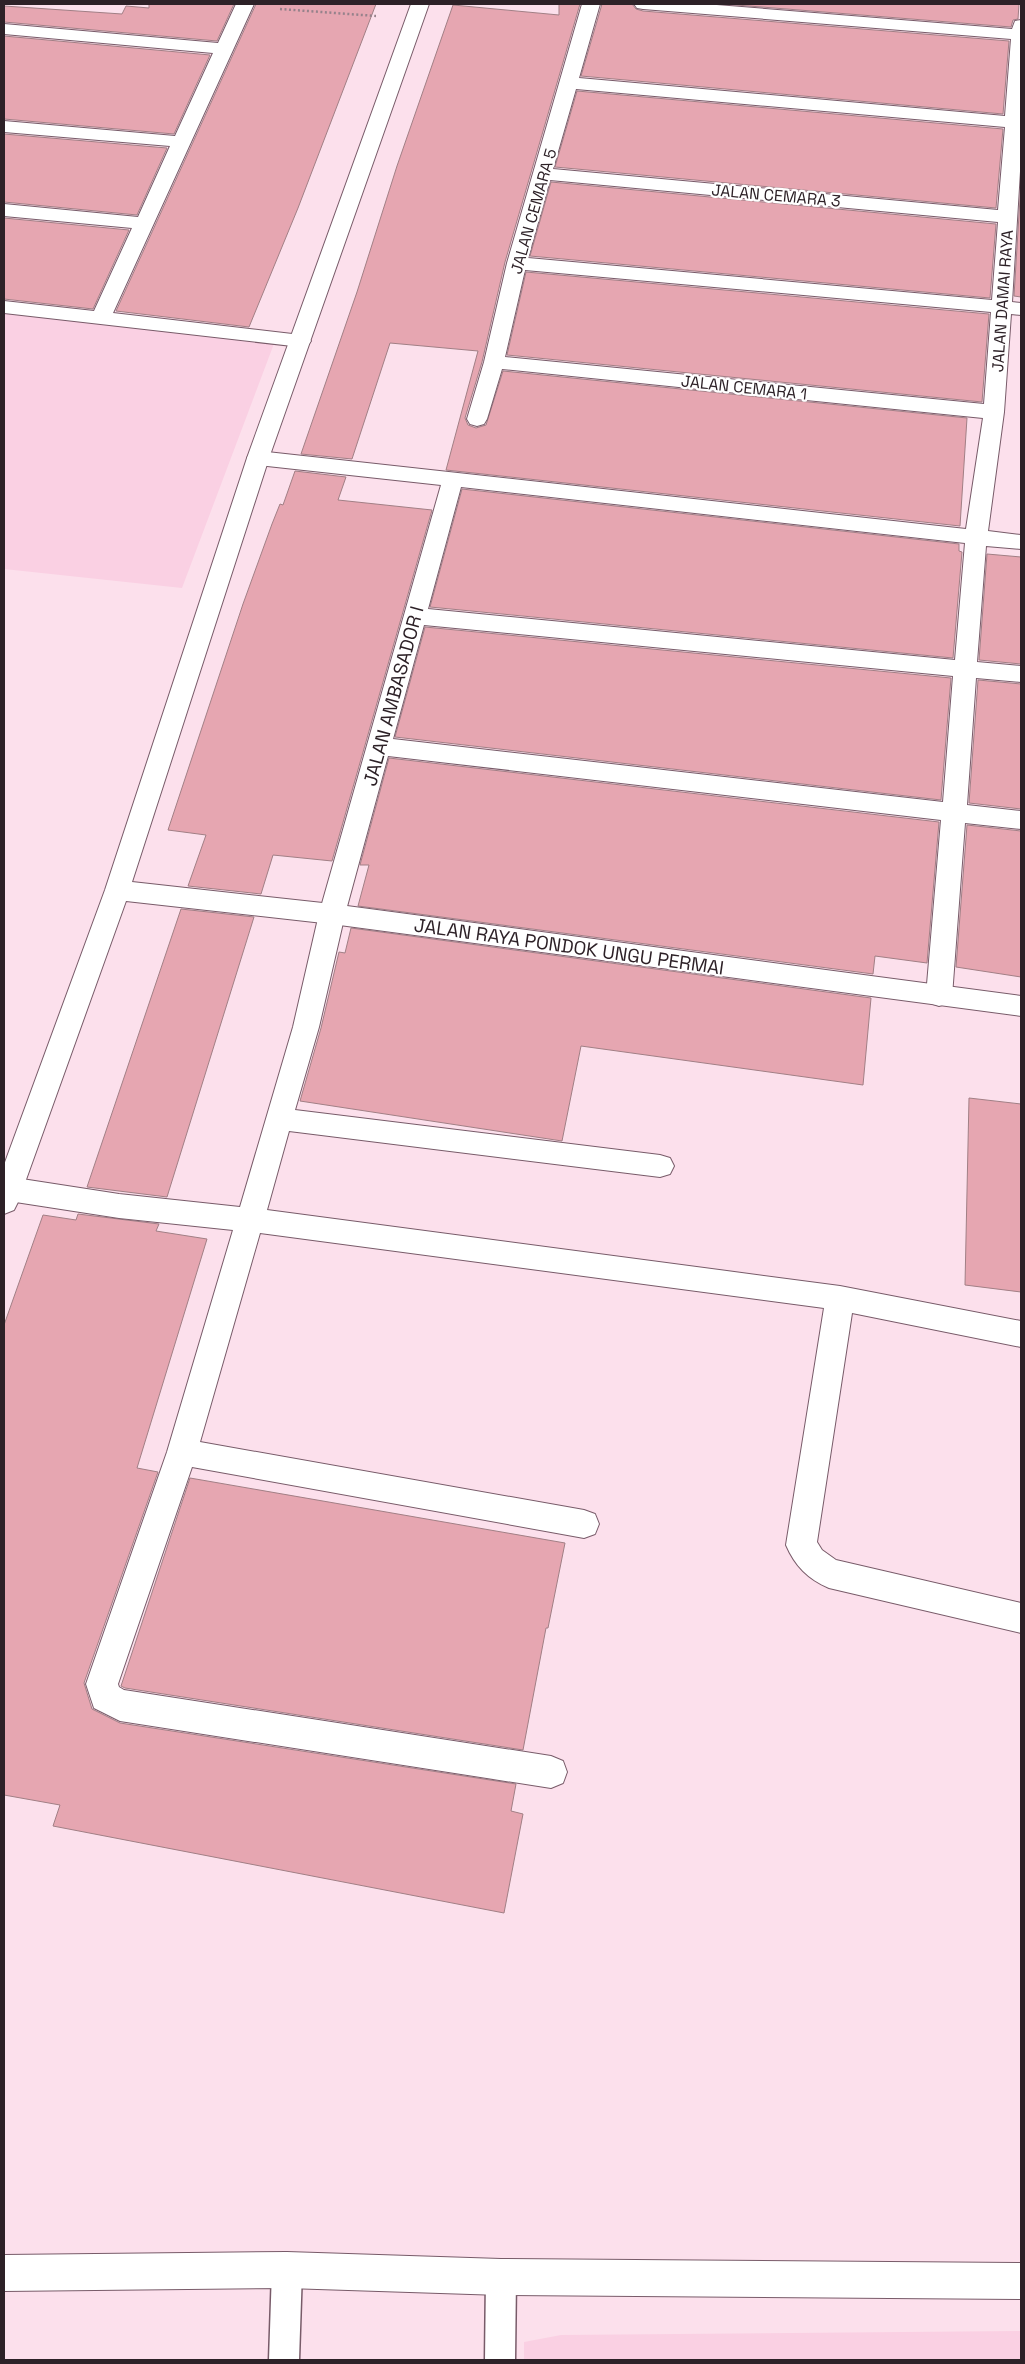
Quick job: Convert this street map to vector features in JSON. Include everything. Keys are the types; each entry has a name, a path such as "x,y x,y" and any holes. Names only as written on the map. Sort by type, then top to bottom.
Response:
{"street":[{"name":"JALAN CEMARA 5","path":"477,419 494,362 517,263 570,83 591,4"},
{"path":"643,4 1021,35"},
{"path":"102,317 245,5"},
{"path":"417,11 258,458 117,890 6,1195 250,1220 840,1298 1021,1334"},
{"name":"JALAN DAMAI RAYA","path":"940,996 976,537 994,412 1008,217 1018,123 1021,25"},
{"path":"4,29 226,50"},
{"path":"570,83 1018,123"},
{"path":"4,126 183,142"},
{"name":"JALAN CEMARA 3","path":"544,174 1008,217"},
{"path":"4,210 144,223"},
{"path":"517,263 1021,309"},
{"path":"4,307 301,341"},
{"name":"JALAN CEMARA 1","path":"494,362 994,412"},
{"path":"258,458 1021,542"},
{"name":"JALAN AMBASADOR I","path":"453,479 332,914 306,1026 250,1220 182,1452 102,1684 106,1697 120,1705 551,1772"},
{"path":"415,616 1021,674"},
{"path":"379,746 1021,820"},
{"name":"JALAN RAYA PONDOK UNGU PERMAI","path":"117,890 332,914 1021,1006"},
{"path":"279,1119 660,1166"},
{"path":"840,1298 801,1545 811,1560 828,1573 1021,1618"},
{"path":"182,1452 584,1524"},
{"path":"4,2273 286,2270 501,2277 1021,2281"}],"lane":[{"path":"284,2360 286,2270"},
{"path":"500,2360 501,2277"}],"path":[{"path":"245,5 417,11"}],"shaded area":[{"path":"4,312 275,341 182,588 4,569"},
{"path":"1021,2331 1021,2360 524,2360 524,2342 561,2335"}],"building":[{"path":"149,4 234,4 217,41 4,22 4,6 122,14 126,6 149,8"},
{"path":"256,4 376,4 298,208 249,327 116,311"},
{"path":"559,4 580,4 505,262 482,362 465,418 468,425 476,428 486,425 503,371 967,418 960,526 446,470 478,351 390,343 352,459 301,454 453,5 559,15"},
{"path":"602,4 632,4 636,9 643,11 1009,41 1003,114 581,76"},
{"path":"724,4 1019,4 1018,19 1013,20 1011,27"},
{"path":"4,36 210,55 174,134 4,119"},
{"path":"577,91 1003,129 996,208 555,167"},
{"path":"4,134 167,148 137,215 4,202"},
{"path":"551,182 996,224 990,298 530,256"},
{"path":"1021,182 1021,297 1014,296"},
{"path":"4,218 129,230 93,309 4,299"},
{"path":"526,272 989,314 982,402 507,355"},
{"path":"295,471 346,477 338,500 432,510 332,861 273,855 261,894 188,886 206,835 168,830 243,604 272,524 280,504 283,505"},
{"path":"462,489 959,544 959,551 962,552 953,658 430,607"},
{"path":"987,554 1021,557 1021,664 979,660"},
{"path":"425,627 951,678 941,800 395,737"},
{"path":"978,680 1021,684 1021,809 969,803"},
{"path":"389,758 939,822 927,963 875,956 873,974 358,906 369,865 360,865"},
{"path":"967,825 1021,831 1021,977 956,967"},
{"path":"181,909 254,917 167,1197 87,1187"},
{"path":"351,928 871,998 863,1085 581,1046 562,1141 300,1101 321,1028 339,952 345,953"},
{"path":"969,1098 1021,1104 1021,1292 965,1285"},
{"path":"78,1214 159,1224 156,1231 207,1239 137,1468 158,1472 84,1683 92,1709 120,1723 516,1784 511,1811 523,1814 504,1913 53,1826 60,1805 4,1795 4,1325 43,1215 76,1220"},
{"path":"190,1478 565,1543 548,1628 546,1628 523,1750 121,1686"}]}
